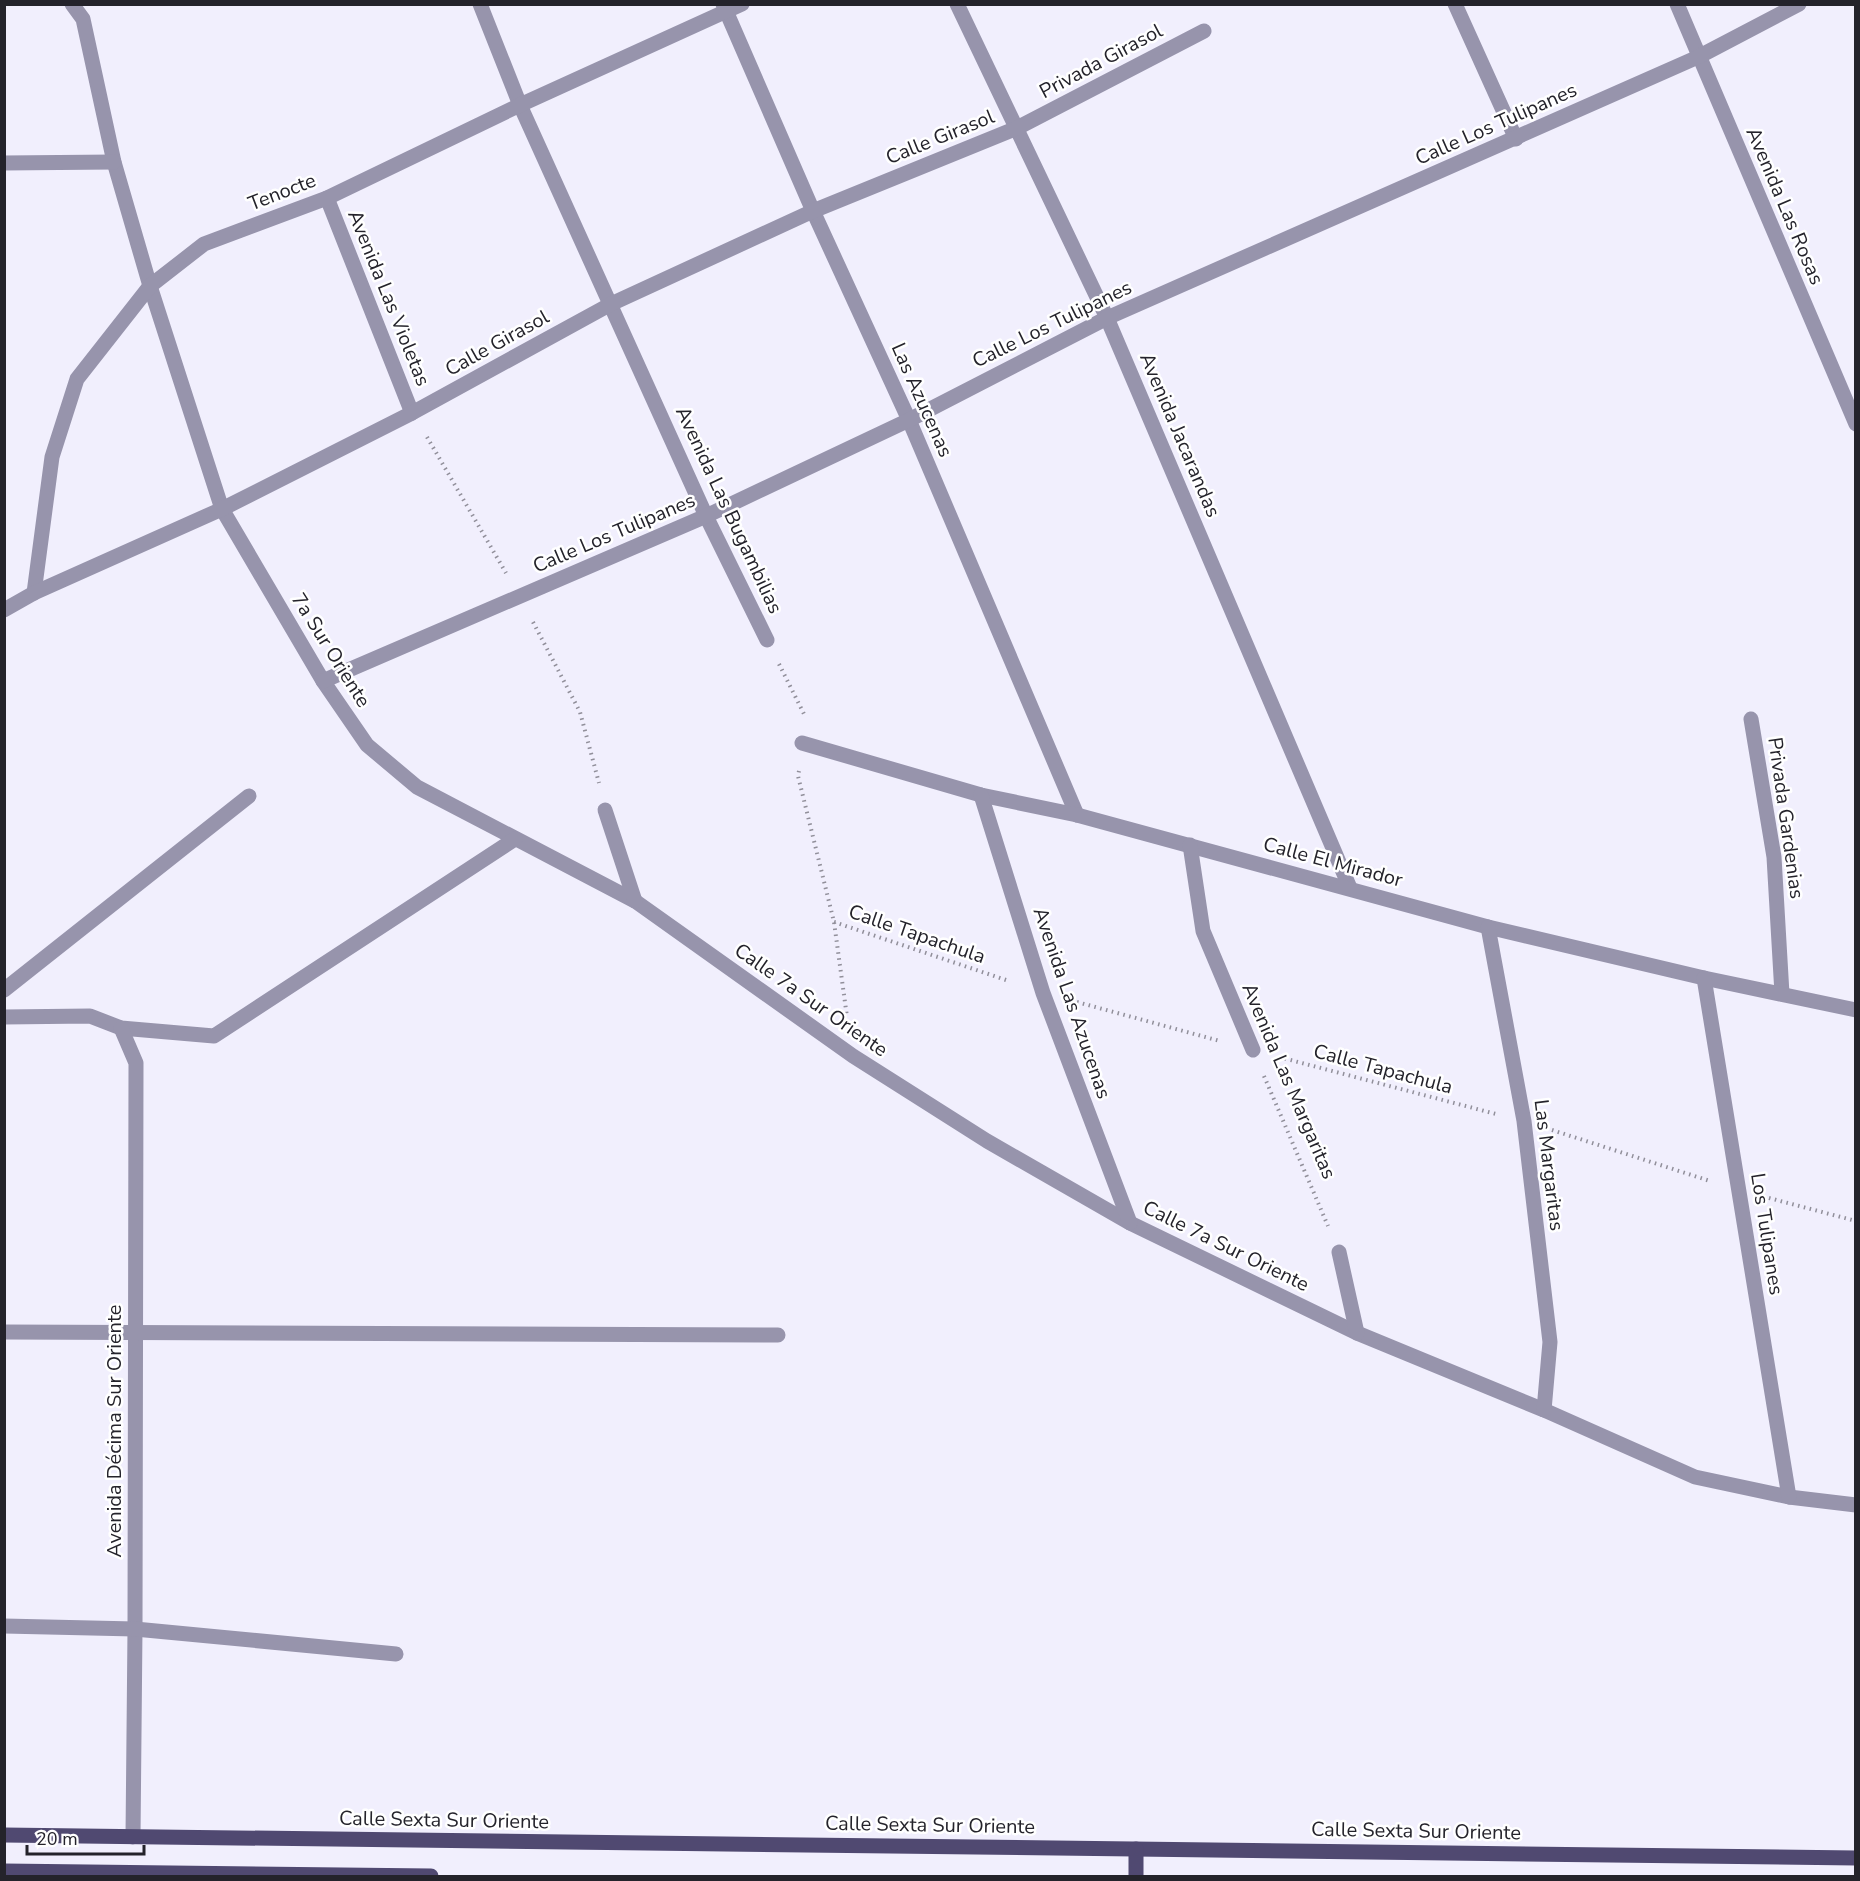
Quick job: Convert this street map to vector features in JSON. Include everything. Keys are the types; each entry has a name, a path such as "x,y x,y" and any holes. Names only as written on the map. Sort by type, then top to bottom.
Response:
{"main road":[{"name":"Calle Sexta Sur Oriente","path":"4,1834 1856,1858"},
{"path":"1136,1849 1136,1876"},
{"path":"4,1871 431,1876"}],"street":[{"name":"7a Sur Oriente","path":"72,4 83,19 114,162 150,286 222,509 323,681 367,744 417,788 635,901"},
{"name":"Avenida Las Bugambilias","path":"480,4 520,105 706,516 767,640"},
{"name":"Tenocte","path":"34,593 52,457 77,379 150,286 204,244 327,198 724,8 742,4"},
{"name":"Avenida Jacarandas","path":"957,4 1107,318 1350,888"},
{"path":"1455,4 1516,139"},
{"name":"Avenida Las Rosas","path":"1677,4 1856,424"},
{"name":"Calle Los Tulipanes","path":"323,681 706,516 909,420 1107,318 1698,57 1799,4"},
{"name":"Las Azucenas","path":"724,8 813,212 909,420 1077,815"},
{"name":"Privada Girasol","path":"1017,128 1204,31"},
{"name":"Calle Girasol","path":"4,610 34,593 222,509 412,413 611,304 813,212 1017,128"},
{"path":"4,163 114,162"},
{"name":"Avenida Las Violetas","path":"327,198 412,413"},
{"name":"Privada Gardenias","path":"1751,719 1774,857 1782,994"},
{"name":"Calle El Mirador","path":"802,743 981,795 1077,815 1488,927 1704,978 1856,1010"},
{"name":"Avenida Las Azucenas","path":"981,795 1043,993 1130,1223"},
{"path":"4,990 249,796"},
{"path":"605,810 635,901"},
{"path":"4,1017 90,1016 121,1028 214,1036 515,839"},
{"name":"Avenida Las Margaritas","path":"1190,845 1203,931 1253,1050"},
{"name":"Calle 7a Sur Oriente","path":"635,901 853,1056 987,1141 1130,1223 1357,1333 1544,1410 1695,1477 1789,1497 1856,1505"},
{"name":"Las Margaritas","path":"1488,927 1524,1121 1550,1342 1544,1410"},
{"name":"Los Tulipanes","path":"1704,978 1789,1497"},
{"name":"Avenida Décima Sur Oriente","path":"121,1028 136,1063 133,1837"},
{"path":"1339,1252 1357,1333"},
{"path":"4,1332 778,1335"},
{"path":"4,1626 135,1629 396,1654"}],"path":[{"name":"Avenida Las Bugambilias","path":"767,640 805,717 798,776 834,922 853,1056"},
{"name":"Calle Tapachula","path":"834,922 1043,993 1524,1121 1739,1190 1856,1221"},
{"name":"Avenida Las Margaritas","path":"1253,1050 1339,1252"}]}
